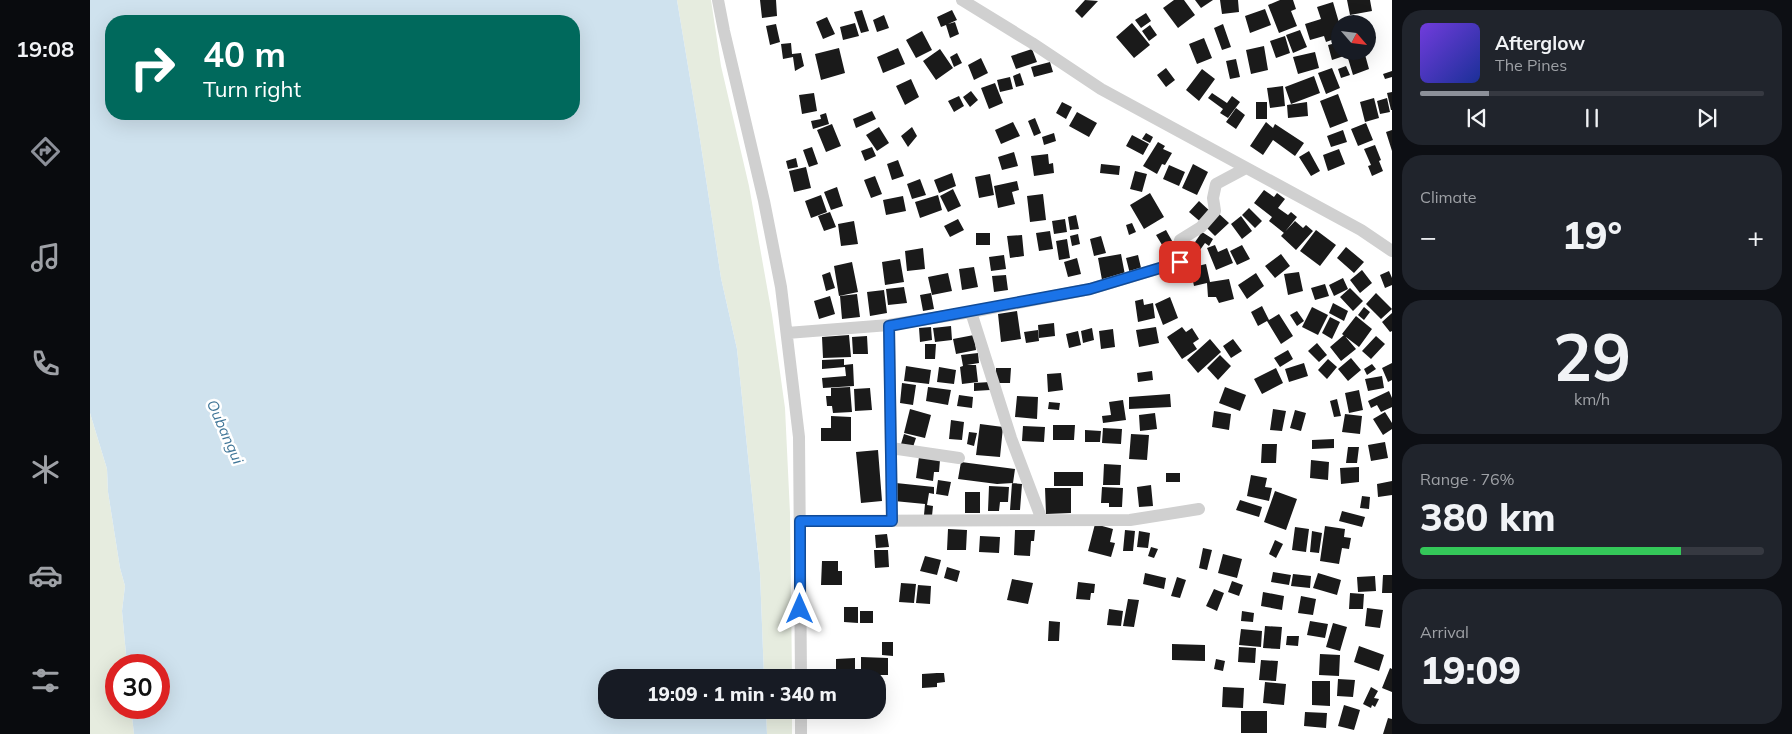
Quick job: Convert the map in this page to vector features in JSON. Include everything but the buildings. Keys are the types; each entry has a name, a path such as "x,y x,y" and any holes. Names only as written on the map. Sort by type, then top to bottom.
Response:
{"street":[{"path":"718,0 764,201 781,287 799,437 800,669"},
{"path":"962,0 1100,88 1361,230 1392,251"},
{"path":"786,333 889,326 971,312 1090,289 1180,262 1178,251 1180,240 1200,228 1214,211 1213,198 1216,184 1246,168"},
{"path":"971,312 1011,438 1042,520"},
{"path":"889,326 892,521"},
{"path":"890,448 959,458"},
{"path":"800,521 1130,520 1199,509"},
{"path":"801,719 801,734"}],"shaded area":[{"path":"677,0 711,0 721,66 749,186 772,315 785,408 790,513 792,669 764,669 760,573 737,349 721,278"},
{"path":"90,413 107,469 108,492 120,568 125,586 122,611 126,654 105,654 105,719 132,719 134,734 90,734"},
{"path":"766,719 792,719 792,734 767,734"}],"water":[{"name":"Oubangui","path":"90,0 677,0 721,278 737,349 760,573 764,669 598,669 598,719 766,719 767,734 134,734 132,719 170,719 170,654 126,654 122,611 125,586 120,568 108,492 107,469 90,413"}],"route":[{"path":"800,609 800,521 892,521 889,326 1090,289 1180,262"}]}
